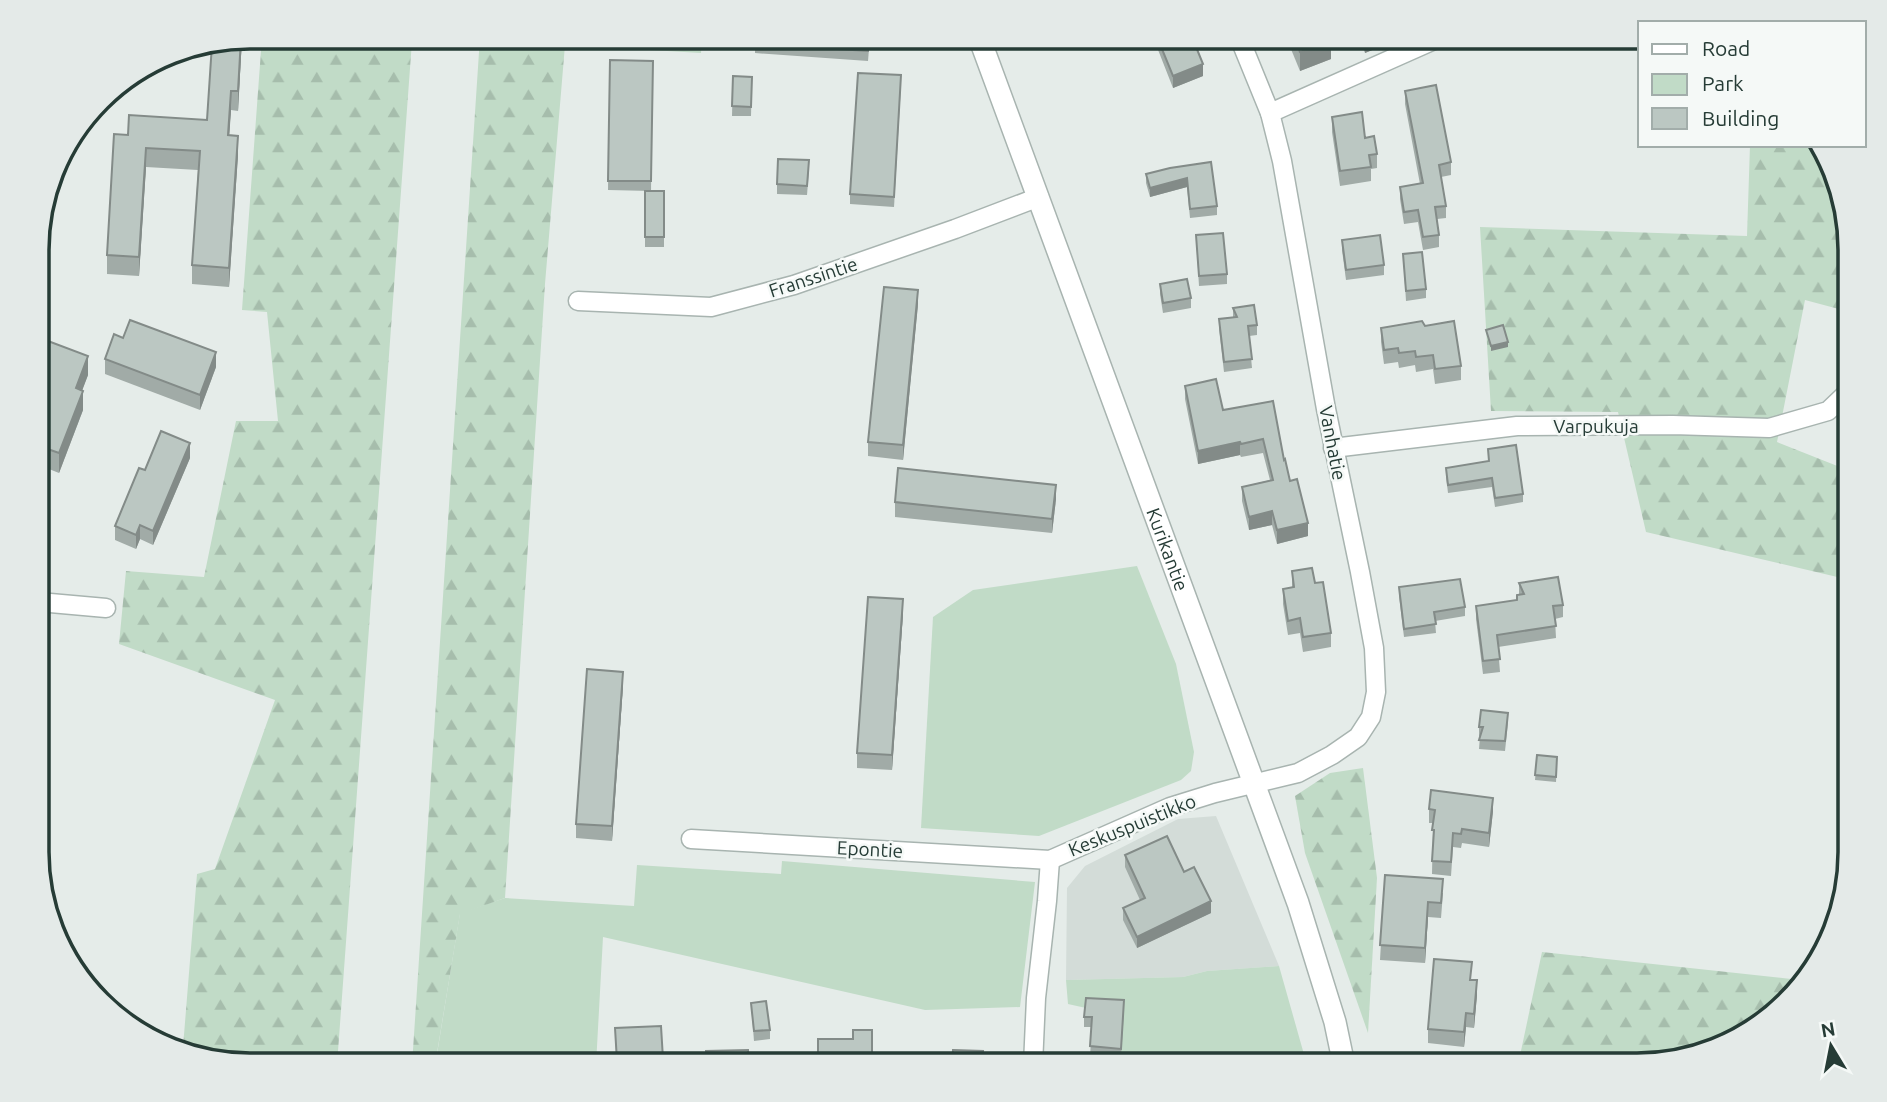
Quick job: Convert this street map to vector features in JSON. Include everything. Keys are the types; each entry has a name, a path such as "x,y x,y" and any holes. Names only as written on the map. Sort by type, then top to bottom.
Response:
{"street":[{"name":"Kurikantie","path":"984,49 1298,903 1335,1022 1341,1053"},
{"name":"Vanhatie","path":"1244,49 1270,113 1282,161 1333,448 1362,578 1374,648 1376,692 1371,718 1358,737 1298,773 1253,784"},
{"path":"1270,113 1414,49"},
{"name":"Franssintie","path":"578,301 711,307 794,285 1039,197"},
{"name":"Varpukuja","path":"1333,448 1517,426 1673,425 1769,428 1828,411 1838,401"},
{"path":"49,604 106,608"},
{"name":"Keskuspuistikko","path":"1034,1053 1036,998 1048,901 1049,860 1170,807 1253,784"},
{"name":"Epontie","path":"691,839 1049,860"}],"shaded area":[{"path":"1216,816 1279,966 1207,971 1183,977 1066,980 1067,888 1085,866 1178,819"}],"green space":[{"path":"261,49 411,49 338,1053 250,1053 224,1051 183,1041 197,874 215,869 275,700 119,644 126,571 204,577 236,421 278,421 267,312 242,310"},
{"path":"479,49 565,49 545,284 505,898 460,914 437,1053 413,1053"},
{"path":"633,49 701,49 701,53"},
{"path":"1750,147 1809,147 1827,185 1834,211 1838,237 1838,309 1805,300 1777,442 1838,466 1838,577 1646,532 1618,412 1491,411 1480,227 1747,236"},
{"path":"1137,566 1176,664 1194,752 1191,771 1181,780 1039,836 921,828 933,617 973,590"},
{"path":"1363,768 1377,878 1368,1033 1305,853 1295,796 1330,773"},
{"path":"782,861 1035,882 1020,1007 925,1010 603,937 597,1053 437,1053 460,913 505,898 634,906 637,865 781,874"},
{"path":"1542,952 1792,979 1770,1003 1749,1019 1702,1042 1650,1053 1521,1053"},
{"path":"1279,966 1304,1053 1117,1053 1086,1008 1068,1004 1066,980 1183,977 1207,971"}],"building":[{"path":"836,49 868,49 868,51"},
{"path":"1162,49 1197,49 1203,64 1173,76"},
{"path":"240,50 238,91 231,91 228,135 238,136 229,268 192,265 200,151 146,148 139,257 107,255 114,134 128,135 129,115 207,120 211,53"},
{"path":"610,60 653,61 651,181 608,181"},
{"path":"858,73 901,75 894,197 850,194"},
{"path":"733,76 752,77 751,107 732,106"},
{"path":"1436,85 1451,162 1439,165 1446,206 1435,207 1439,235 1423,237 1418,210 1404,212 1400,187 1423,183 1405,91"},
{"path":"1362,112 1365,138 1374,136 1377,154 1369,155 1371,167 1340,171 1332,117"},
{"path":"778,159 809,160 807,186 777,184"},
{"path":"1211,162 1217,206 1190,209 1187,178 1150,188 1146,174"},
{"path":"645,191 664,191 664,237 645,237"},
{"path":"1223,233 1227,274 1199,276 1196,235"},
{"path":"1380,235 1384,265 1346,270 1342,240"},
{"path":"1422,252 1426,289 1406,291 1403,254"},
{"path":"1187,279 1191,298 1163,303 1160,284"},
{"path":"884,287 918,290 903,445 868,442"},
{"path":"1254,305 1257,325 1248,326 1252,359 1224,362 1219,319 1237,317 1233,308"},
{"path":"130,320 216,352 200,395 105,359 114,334 123,338"},
{"path":"1422,321 1425,326 1454,321 1461,366 1435,369 1433,355 1416,357 1415,351 1399,353 1398,348 1384,350 1381,328"},
{"path":"1503,325 1508,342 1491,346 1486,330"},
{"path":"49,341 88,356 76,388 83,391 59,453 49,450"},
{"path":"1216,379 1223,410 1273,401 1290,481 1297,479 1308,523 1277,530 1272,511 1249,517 1242,487 1273,480 1263,439 1198,451 1185,386"},
{"path":"161,431 190,443 153,531 140,525 136,535 115,526 139,468 145,470"},
{"path":"1516,445 1523,494 1495,498 1492,478 1448,485 1446,468 1489,461 1488,449"},
{"path":"898,468 1056,485 1052,519 895,502"},
{"path":"1312,568 1315,583 1323,582 1331,633 1303,637 1300,618 1288,621 1283,589 1294,587 1292,571"},
{"path":"1558,577 1563,605 1553,606 1556,626 1497,635 1500,659 1483,661 1476,606 1517,600 1517,595 1524,594 1519,583"},
{"path":"1460,579 1465,607 1434,612 1436,624 1404,629 1399,587"},
{"path":"868,597 903,599 892,755 857,753"},
{"path":"587,669 623,672 612,826 576,824"},
{"path":"1481,710 1508,713 1505,741 1479,740 1483,727 1479,727"},
{"path":"1537,755 1557,757 1556,777 1535,775"},
{"path":"1431,790 1493,798 1489,833 1462,829 1461,834 1453,833 1451,862 1432,861 1435,810 1429,809"},
{"path":"1167,836 1184,872 1194,867 1211,901 1137,937 1123,908 1145,898 1125,855"},
{"path":"1385,875 1443,879 1441,903 1428,902 1425,948 1380,945"},
{"path":"1434,959 1472,962 1470,980 1477,980 1474,1014 1466,1013 1464,1032 1428,1029"},
{"path":"1086,998 1124,1000 1121,1049 1090,1046 1092,1017 1084,1017"},
{"path":"766,1001 770,1030 754,1031 751,1003"},
{"path":"661,1026 663,1053 617,1053 615,1028"},
{"path":"853,1030 872,1030 872,1053 818,1053 818,1039 853,1039"},
{"path":"748,1050 748,1053 706,1053"},
{"path":"953,1050 983,1051 983,1053 953,1053"}]}
